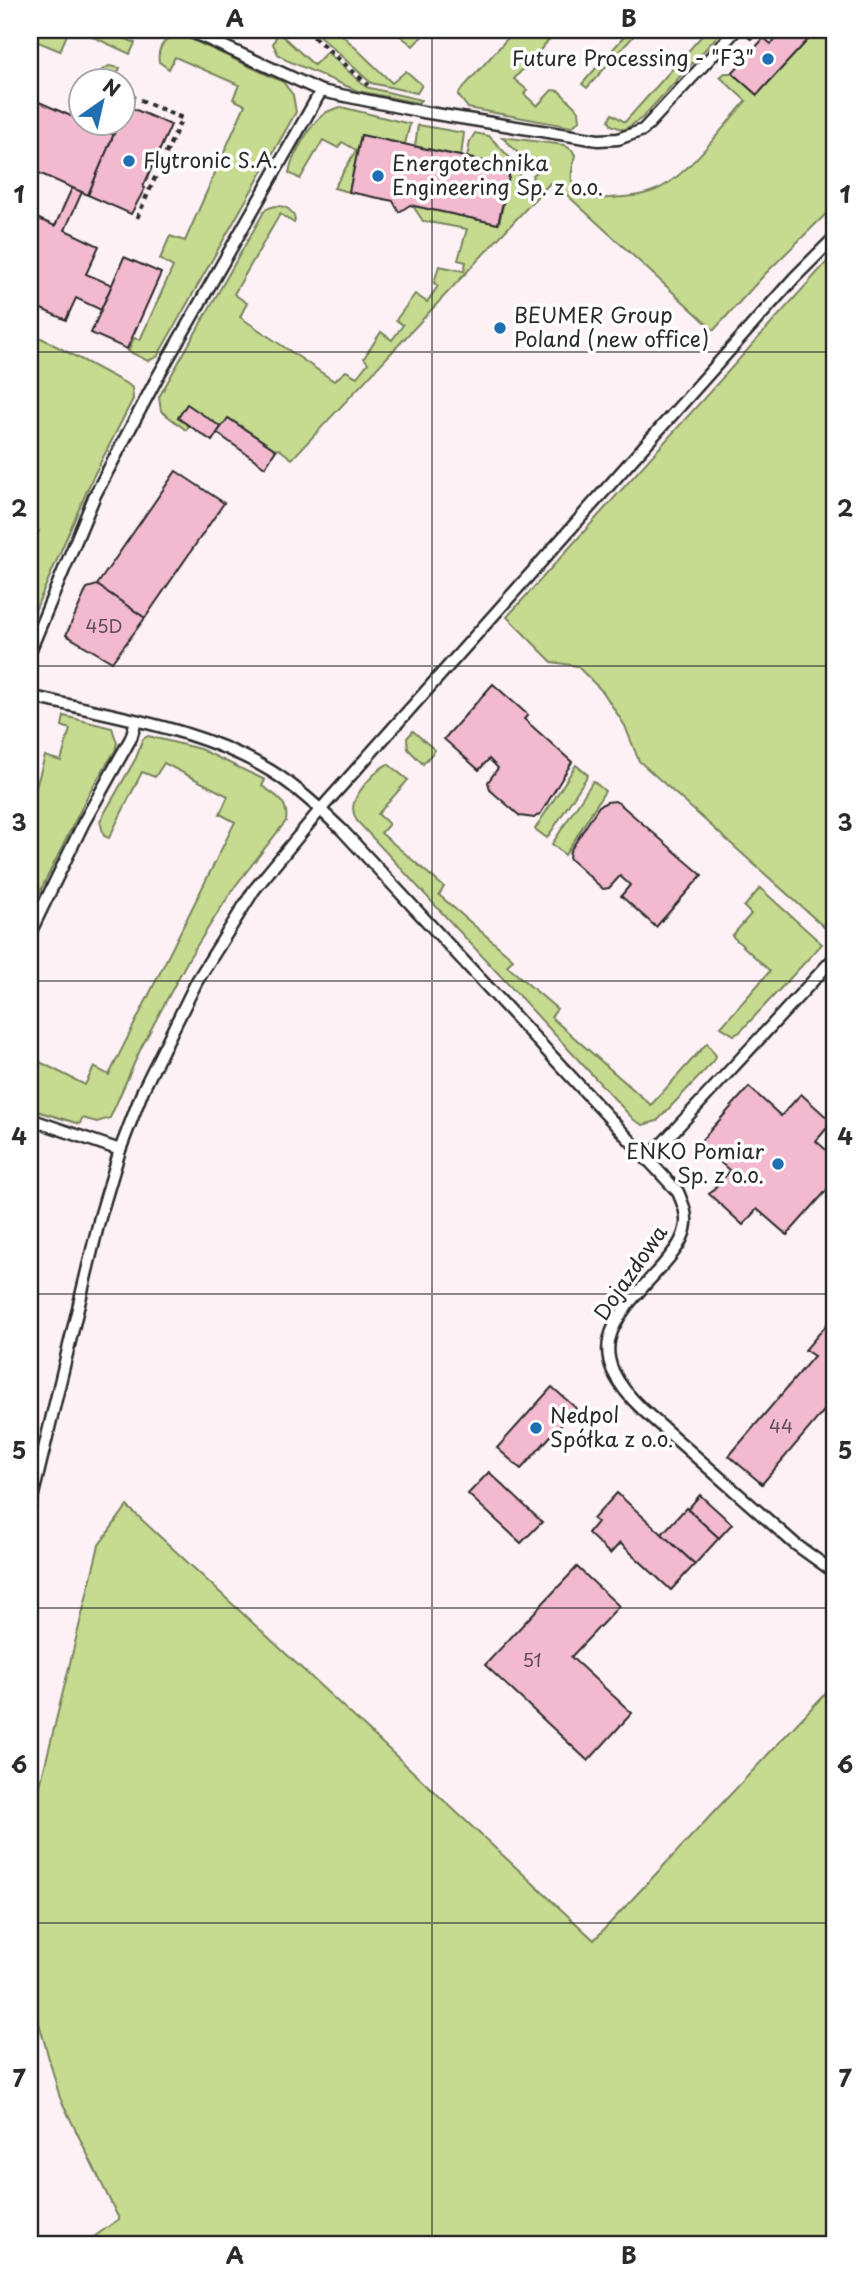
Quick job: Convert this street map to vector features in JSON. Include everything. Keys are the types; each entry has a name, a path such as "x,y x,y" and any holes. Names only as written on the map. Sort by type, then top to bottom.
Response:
{"lane":[{"path":"188,30 321,91 423,112 585,138 618,139 643,130 736,30"},
{"path":"30,651 95,495 156,378 321,91"},
{"path":"30,1507 100,1217 120,1150 143,1090 197,981 254,890 320,810 787,286 834,239"},
{"name":"Dojazdowa","path":"30,696 203,740 248,758 274,773 342,830 678,1192 685,1208 686,1224 682,1239 616,1321 609,1338 608,1358 614,1376 626,1394 643,1410 795,1544 834,1572"},
{"path":"30,933 94,804 126,747 136,721"},
{"path":"647,1160 834,958"},
{"path":"30,1119 120,1150"}],"path":[{"path":"306,30 368,85 381,88"},
{"path":"135,220 182,118 136,98"}],"green space":[{"path":"30,30 69,30 60,51 36,41 30,54"},
{"path":"84,30 123,30 120,36 135,43 130,54"},
{"path":"313,30 337,30 392,83 406,71 422,85 417,93 371,83"},
{"path":"393,30 428,30 413,46"},
{"path":"515,30 558,30 514,79 527,90 524,94 537,106 552,90 559,91 579,111 580,120 572,127 468,108 458,95"},
{"path":"630,30 639,30 587,88 582,84"},
{"path":"707,30 723,30 642,118 624,130 611,125 609,120 612,114 625,122"},
{"path":"817,30 834,30 834,206 766,273 714,330 554,183 550,183 292,459 229,418 221,427 187,405 178,418 189,426 186,430 161,411 159,397 265,210 274,206 287,208 295,219 294,223 280,214 234,294 247,303 240,317 334,381 346,371 357,377 368,363 364,358 381,332 392,340 403,325 396,320 415,294 427,302 438,286 434,283 439,266 464,271 466,262 458,260 467,229 423,221 413,206 499,224 511,167 520,171 516,190 530,194 533,175 537,172 502,137 564,145 572,150 575,155 572,183 585,196 594,199 651,192 669,182 693,162 746,101 720,77 725,73 732,73 757,95"},
{"path":"278,32 314,65 327,52 366,87 421,100 418,103 358,91 286,60 278,54 273,44"},
{"path":"176,36 186,37 283,82 293,95 296,112 157,357 148,361 128,351 134,338 140,340 173,267 160,259 170,236 185,241 245,105 233,99 239,85 175,57 169,69 159,62 162,45"},
{"path":"341,107 410,124 405,144 361,135 349,192 334,188 356,150 342,142 338,148 323,140 300,179 289,173 298,150 313,125 326,113"},
{"path":"418,125 464,133 461,156 415,146"},
{"path":"475,133 489,136 513,161 511,167 467,158 470,141"},
{"path":"834,254 833,935 639,761 625,726 603,692 577,666 552,662 507,617"},
{"path":"30,332 129,385 133,399 92,479 30,622 30,548 39,531 30,526"},
{"path":"64,716 112,728 117,743 30,912 30,808 45,756 61,761 70,729 62,726"},
{"path":"413,731 435,750 423,764 408,749 407,738"},
{"path":"148,736 200,749 265,780 262,786 284,804 286,821 233,889 189,958 141,1048 110,1118 97,1122 82,1118 80,1124 30,1109 30,1057 85,1085 94,1067 109,1075 235,822 220,814 228,796 164,763 155,777 142,772 109,838 104,836 100,821 136,758 143,739"},
{"path":"388,764 408,780 378,814 389,824 381,833 444,887 439,895 513,959 507,966 557,1009 551,1017 651,1105 707,1043 716,1056 714,1061 657,1121 643,1125 634,1120 357,821 353,810 356,798 368,781"},
{"path":"576,765 588,775 547,838 535,829"},
{"path":"593,781 605,791 565,855 552,844"},
{"path":"760,888 822,944 740,1032 734,1035 721,1027 770,971 732,936 751,914 744,907"},
{"path":"127,1506 594,1940 834,1684 834,2245 84,2244 119,2219 60,2098 30,1991 34,1810 99,1545"}],"building":[{"name":"Future Processing - \"F3\"","path":"785,30 817,30 757,95 732,73 764,38 771,44"},
{"path":"30,98 36,101 30,114"},
{"path":"39,102 66,114 66,136 114,136 88,195 30,169 30,123"},
{"name":"Flytronic S.A.","path":"136,110 171,125 143,187 145,188 131,214 88,195 113,136 136,136"},
{"path":"361,135 511,167 498,224 410,205 399,212 393,201 349,192"},
{"path":"72,188 82,192 65,230 99,246 86,274 112,285 101,310 76,298 66,320 30,304 30,215 55,226"},
{"path":"124,257 161,273 127,349 91,333"},
{"path":"187,404 221,427 212,441 178,418"},
{"path":"228,418 276,450 265,467 217,433"},
{"path":"176,471 224,503 145,618 97,585"},
{"path":"97,585 145,618 112,662 66,635 87,588"},
{"path":"493,684 528,715 524,719 572,762 541,813 534,818 520,816 490,790 488,782 498,768 489,759 479,770 444,739"},
{"path":"615,801 702,875 656,927 621,896 630,885 620,876 609,888 603,889 569,858 570,851 599,806"},
{"name":"ENKO Pomiar Sp. z o.o.","path":"749,1087 781,1116 801,1094 832,1122 816,1141 834,1157 834,1182 787,1235 757,1209 743,1225 709,1194 730,1171 699,1143"},
{"path":"834,1316 834,1399 762,1484 729,1456 814,1356 805,1350"},
{"name":"Nedpol Spółka z o.o.","path":"552,1387 576,1408 521,1469 497,1448"},
{"path":"489,1472 542,1522 521,1543 468,1494"},
{"path":"617,1493 695,1564 671,1590 620,1543 610,1554 588,1533 597,1522 593,1519"},
{"path":"700,1495 732,1524 719,1538 686,1508"},
{"path":"686,1508 719,1538 695,1564 662,1534"},
{"path":"577,1567 619,1606 571,1657 632,1713 588,1761 485,1665"}],"place":[{"name":"Future Processing - \"F3\"","path":"768,59"},
{"name":"Flytronic S.A.","path":"129,161"},
{"name":"Energotechnika Engineering Sp. z o.o.","path":"378,176"},
{"name":"BEUMER Group Poland (new office)","path":"500,328"},
{"name":"ENKO Pomiar Sp. z o.o.","path":"778,1164"},
{"name":"Nedpol Spółka z o.o.","path":"536,1428"}]}
